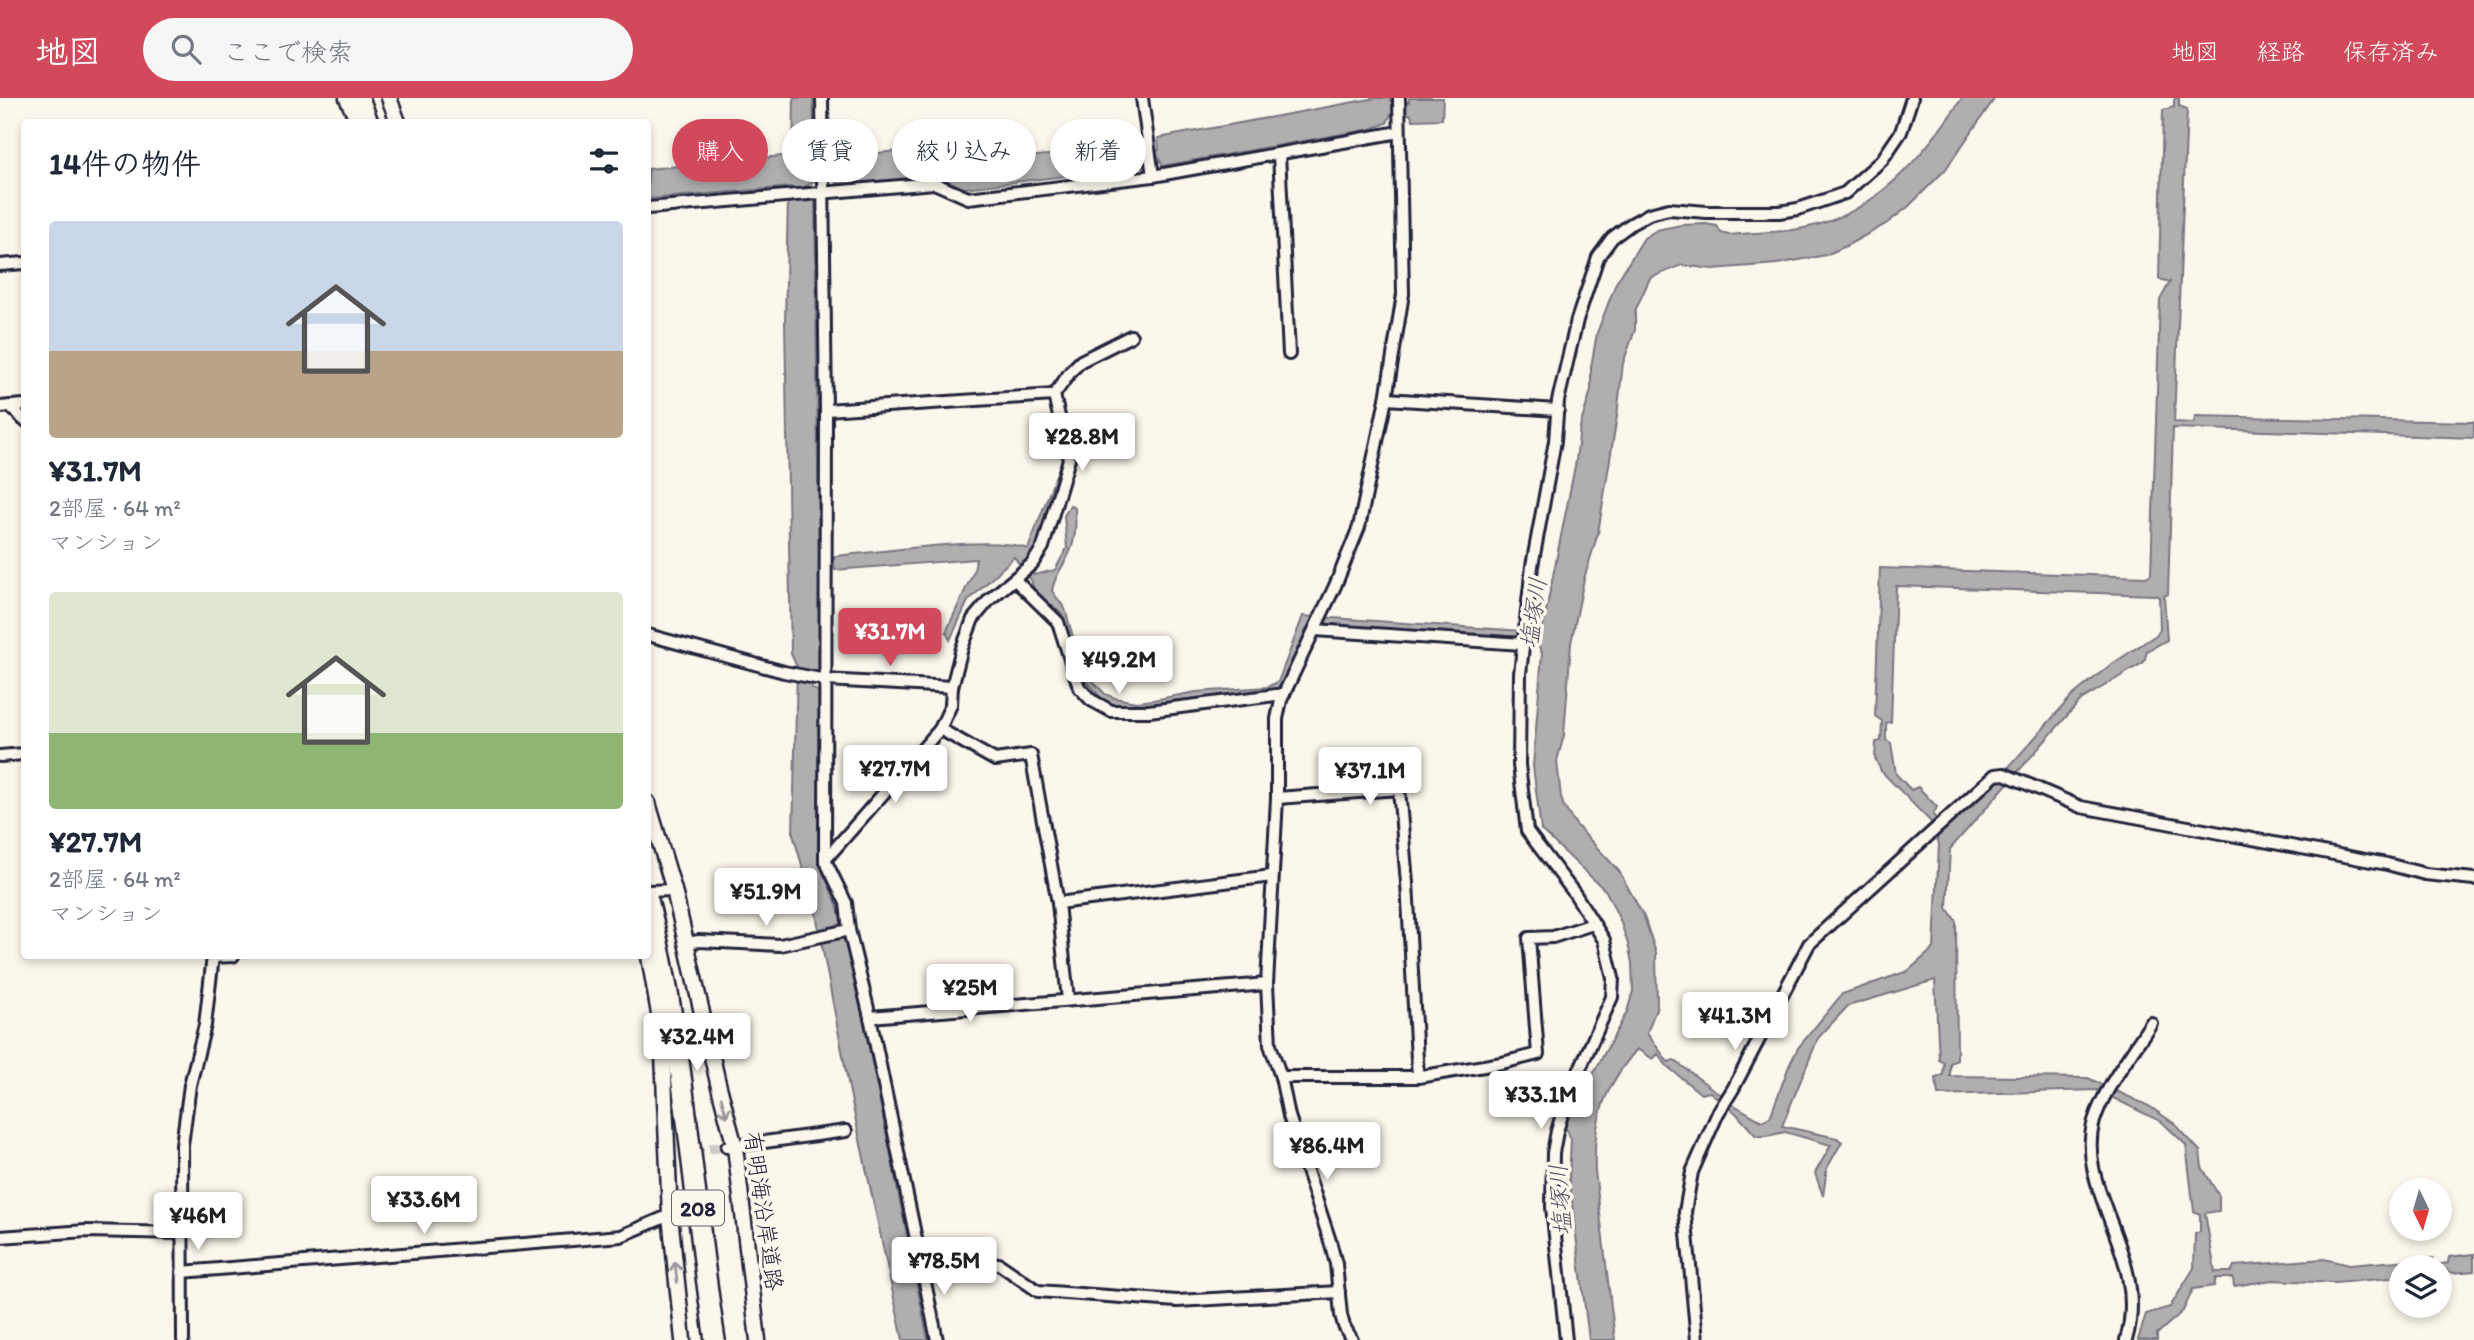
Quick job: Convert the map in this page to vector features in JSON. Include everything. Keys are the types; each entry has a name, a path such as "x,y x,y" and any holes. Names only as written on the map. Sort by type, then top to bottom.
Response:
{"highway":[{"path":"359,98 367,119"},
{"name":"208","path":"651,914 681,1075 715,1340"}],"main road":[{"path":"347,98 357,119"},
{"path":"389,98 397,119"},
{"name":"有明海沿岸道路","path":"651,813 674,890 731,1147 758,1340"},
{"path":"649,959 662,1031 673,1152 670,1215 683,1340"}],"street":[{"path":"822,98 826,410 825,860 846,903 849,930 870,1017 937,1340"},
{"path":"1142,98 1153,171"},
{"path":"1352,1340 1344,1326 1331,1241 1289,1116 1281,1077 1270,1045 1267,984 1277,798 1277,719 1284,694 1359,527 1386,400 1403,294 1399,98"},
{"path":"1566,1340 1551,1174 1557,1131 1567,1098 1612,997 1614,978 1604,940 1575,894 1527,831 1519,765 1522,644 1532,566 1555,441 1558,410 1577,320 1598,257 1612,239 1649,214 1669,209 1779,212 1798,209 1845,193 1882,160 1900,132 1912,98"},
{"path":"651,208 934,184 968,198 1279,154 1399,127"},
{"path":"1279,154 1289,354"},
{"path":"0,265 21,263"},
{"path":"826,410 1054,395 1081,361 1131,336"},
{"path":"825,860 940,729 951,705 952,687 973,619 990,599 1032,564 1042,547 1067,466 1068,451 1054,395"},
{"path":"1386,400 1558,410"},
{"path":"5,407 21,418"},
{"path":"1015,580 1058,622 1079,687 1091,700 1111,711 1149,711 1284,694"},
{"path":"1315,630 1522,644"},
{"path":"651,636 784,672 826,680 952,687"},
{"path":"940,729 995,760 1031,755 1058,903 1068,1000"},
{"path":"0,756 21,754"},
{"path":"1697,1340 1685,1212 1692,1172 1717,1113 1745,1066 1809,944 1995,775 2004,774 2081,807 2387,864 2425,874 2474,879"},
{"path":"1277,798 1399,789 1418,1077"},
{"path":"1058,903 1272,876"},
{"path":"651,891 674,890"},
{"path":"1281,1077 1418,1077 1538,1054 1529,938 1553,937 1593,924"},
{"path":"686,943 699,941 780,944 849,930"},
{"path":"183,1340 182,1145 190,1085 205,1026 213,959"},
{"path":"870,1017 1267,984"},
{"path":"2126,1340 2131,1317 2130,1275 2093,1168 2093,1130 2095,1119 2110,1088 2151,1023"},
{"path":"731,1147 846,1131"},
{"path":"182,1272 621,1236 670,1215"},
{"path":"0,1237 86,1231 182,1233"},
{"path":"920,1260 999,1264 1038,1290 1163,1300 1194,1301 1339,1292"}],"shaded area":[{"path":"794,98 813,98 814,119 794,119"},
{"path":"1376,98 1389,98 1391,102 1409,102 1409,98 1443,98 1442,119 1413,120 1410,114 1391,114 1387,123 1371,129 1162,166 1159,157 1146,160 1146,153 1159,150 1158,138"},
{"path":"1962,98 1995,98 1945,170 1908,207 1886,224 1846,246 1826,255 1777,264 1712,269 1682,265 1650,278 1635,311 1635,330 1623,363 1598,533 1584,579 1571,643 1564,735 1557,761 1561,797 1564,807 1577,826 1619,871 1644,917 1656,953 1657,1006 1647,1033 1668,1062 1674,1060 1734,1105 1762,1121 1770,1117 1798,1048 1842,994 1908,971 1934,948 1939,844 1931,822 1881,771 1875,758 1876,742 1881,741 1882,721 1875,716 1880,568 2146,577 2151,574 2160,300 2170,282 2159,279 2163,110 2174,107 2174,98 2179,98 2179,106 2187,109 2174,422 2194,423 2195,416 2474,422 2474,438 2173,428 2168,594 2164,596 2167,640 2147,651 2144,662 2081,700 1950,849 1947,908 1956,921 1957,1060 1950,1063 1950,1076 2088,1078 2149,1106 2175,1124 2200,1151 2202,1167 2219,1196 2219,1211 2205,1213 2215,1272 2231,1272 2234,1266 2324,1259 2349,1265 2389,1262 2389,1278 2335,1283 2272,1280 2234,1286 2233,1278 2216,1278 2214,1286 2193,1289 2183,1311 2157,1334 2157,1340 2138,1340 2146,1314 2170,1307 2194,1268 2195,1234 2200,1232 2200,1214 2194,1211 2186,1145 2162,1122 2097,1090 1938,1095 1936,1078 1943,1075 1944,1063 1939,1060 1935,980 1848,1006 1818,1038 1782,1126 1837,1138 1842,1142 1827,1168 1823,1196 1815,1173 1831,1145 1785,1132 1756,1136 1736,1113 1710,1092 1701,1094 1667,1066 1658,1054 1653,1059 1637,1049 1608,1091 1598,1120 1595,1171 1615,1340 1589,1340 1569,1179 1571,1139 1564,1127 1627,1012 1633,991 1632,963 1620,920 1606,891 1541,830 1533,766 1542,653 1536,640 1312,623 1280,689 1268,693 1177,700 1143,707 1115,705 1102,699 1081,675 1062,614 1035,593 1031,580 1014,557 968,601 950,640 946,632 974,571 976,559 835,570 834,564 820,564 819,671 812,672 812,688 819,692 819,863 837,904 848,943 928,1340 903,1340 851,1098 816,914 793,834 797,667 791,654 785,321 788,200 793,199 791,187 651,199 651,169 672,167 672,182 768,182 768,157 782,156 782,182 813,182 803,188 804,196 815,198 819,558 834,559 835,556 963,544 990,543 1028,549 1059,467 1061,472 1047,520 1038,543 1024,563 1034,575 1055,570 1067,548 1064,516 1070,505 1075,508 1073,543 1052,591 1065,609 1083,671 1105,694 1136,702 1196,692 1267,687 1278,682 1303,616 1537,632 1543,626 1576,461 1580,427 1591,390 1591,367 1597,333 1616,283 1644,238 1657,230 1681,225 1717,226 1721,233 1729,235 1795,230 1830,221 1854,210 1896,180 1931,141","holes":["1896,586 2155,595 2159,597 2160,629 2156,635 2109,666 2071,697 1991,787 1945,828 1933,815 1937,807 1918,787 1911,790 1896,774 1891,743 1886,740 1886,723 1891,722"]},
{"path":"892,152 892,182 841,185 836,182 878,182 878,153"},
{"path":"1050,155 1050,178 1036,180 1036,156"},
{"path":"949,182 1015,182 964,188"},
{"path":"2474,1254 2474,1271 2453,1273 2452,1257"}],"tunnel":[{"path":"679,1151 727,1147"}],"water label":[{"name":"塩塚川","path":"1533,613"},
{"name":"塩塚川","path":"1560,1200"}]}
